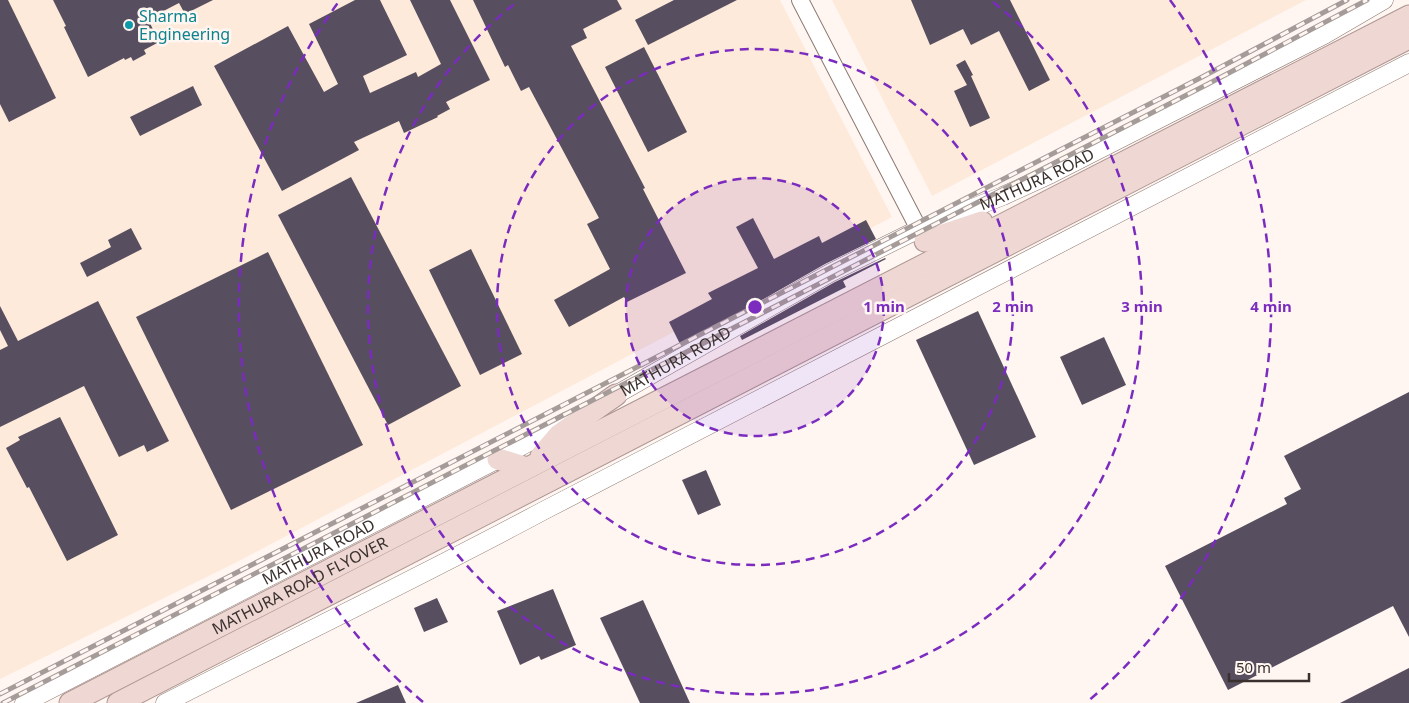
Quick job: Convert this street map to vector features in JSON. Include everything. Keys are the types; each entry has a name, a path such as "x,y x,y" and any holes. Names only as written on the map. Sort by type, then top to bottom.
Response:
{"highway":[{"path":"1349,47 1409,0"},
{"name":"MATHURA ROAD","path":"531,466 926,243 1056,196 1409,16"},
{"path":"118,703 1409,38"},
{"path":"498,459 531,466 559,435 616,394"},
{"name":"MATHURA ROAD FLYOVER","path":"70,703 531,466"}],"main road":[{"name":"MATHURA ROAD","path":"24,703 498,459 830,273 926,243 1004,196 1324,35 1384,0"},
{"path":"165,703 375,597 443,565 543,511 1409,63"}],"street":[{"path":"800,0 926,243"}],"shaded area":[{"path":"0,0 780,0 892,217 233,564 0,679"},
{"path":"832,0 1306,0 932,196"}],"building":[{"path":"0,0 8,0 56,98 9,122 0,104"},
{"path":"53,0 213,0 185,14 179,3 148,19 159,42 144,50 146,54 133,61 131,57 125,60 124,58 88,77"},
{"path":"355,0 380,0 407,55 363,76 370,93 416,72 418,77 441,64 410,0 450,0 490,80 446,102 450,109 438,117 404,133 399,121 354,142 359,150 282,191 214,66 288,26 324,92 338,84 309,24"},
{"path":"473,0 617,0 622,9 583,29 587,38 571,46 645,188 643,189 686,273 627,302 624,297 569,327 554,300 610,269 587,224 599,218 529,87 521,91 508,65 505,67"},
{"path":"674,0 737,0 648,45 635,20"},
{"path":"911,0 1010,0 1050,80 1029,91 999,31 971,45 963,29 930,45"},
{"path":"644,47 687,132 648,152 605,67"},
{"path":"965,60 990,118 970,127 954,91 967,85 956,65"},
{"path":"193,86 202,105 140,136 130,117"},
{"path":"351,177 461,386 388,425 278,215"},
{"path":"753,218 774,259 819,236 822,243 866,220 876,239 825,264 681,346 669,322 712,299 708,293 758,268 736,227"},
{"path":"131,228 142,249 87,277 80,263 111,247 108,240"},
{"path":"471,249 522,354 480,375 429,270"},
{"path":"268,252 363,445 231,510 136,317"},
{"path":"885,258 843,281 846,287 742,340 740,336 835,282"},
{"path":"98,301 169,441 147,452 144,445 119,457 84,386 0,427 0,350 8,346 0,330 0,306 18,341"},
{"path":"978,311 1036,437 974,465 916,340"},
{"path":"1104,337 1126,385 1082,405 1060,357"},
{"path":"1409,392 1409,637 1393,606 1228,690 1165,566 1287,504 1284,498 1301,489 1284,456"},
{"path":"60,417 118,535 67,561 29,487 27,488 6,448 20,440 18,437"},
{"path":"706,470 721,505 698,515 682,480"},
{"path":"553,589 576,645 541,660 539,656 520,665 497,611"},
{"path":"437,598 448,622 424,632 414,608"},
{"path":"643,600 690,703 640,703 600,618"},
{"path":"1409,668 1409,703 1340,703"},
{"path":"398,685 406,703 356,703"}],"railway":[{"path":"0,694 1204,76 1347,0"},
{"path":"3,703 1208,84 1367,0"}],"place":[{"name":"Sharma Engineering","path":"129,25"}]}
